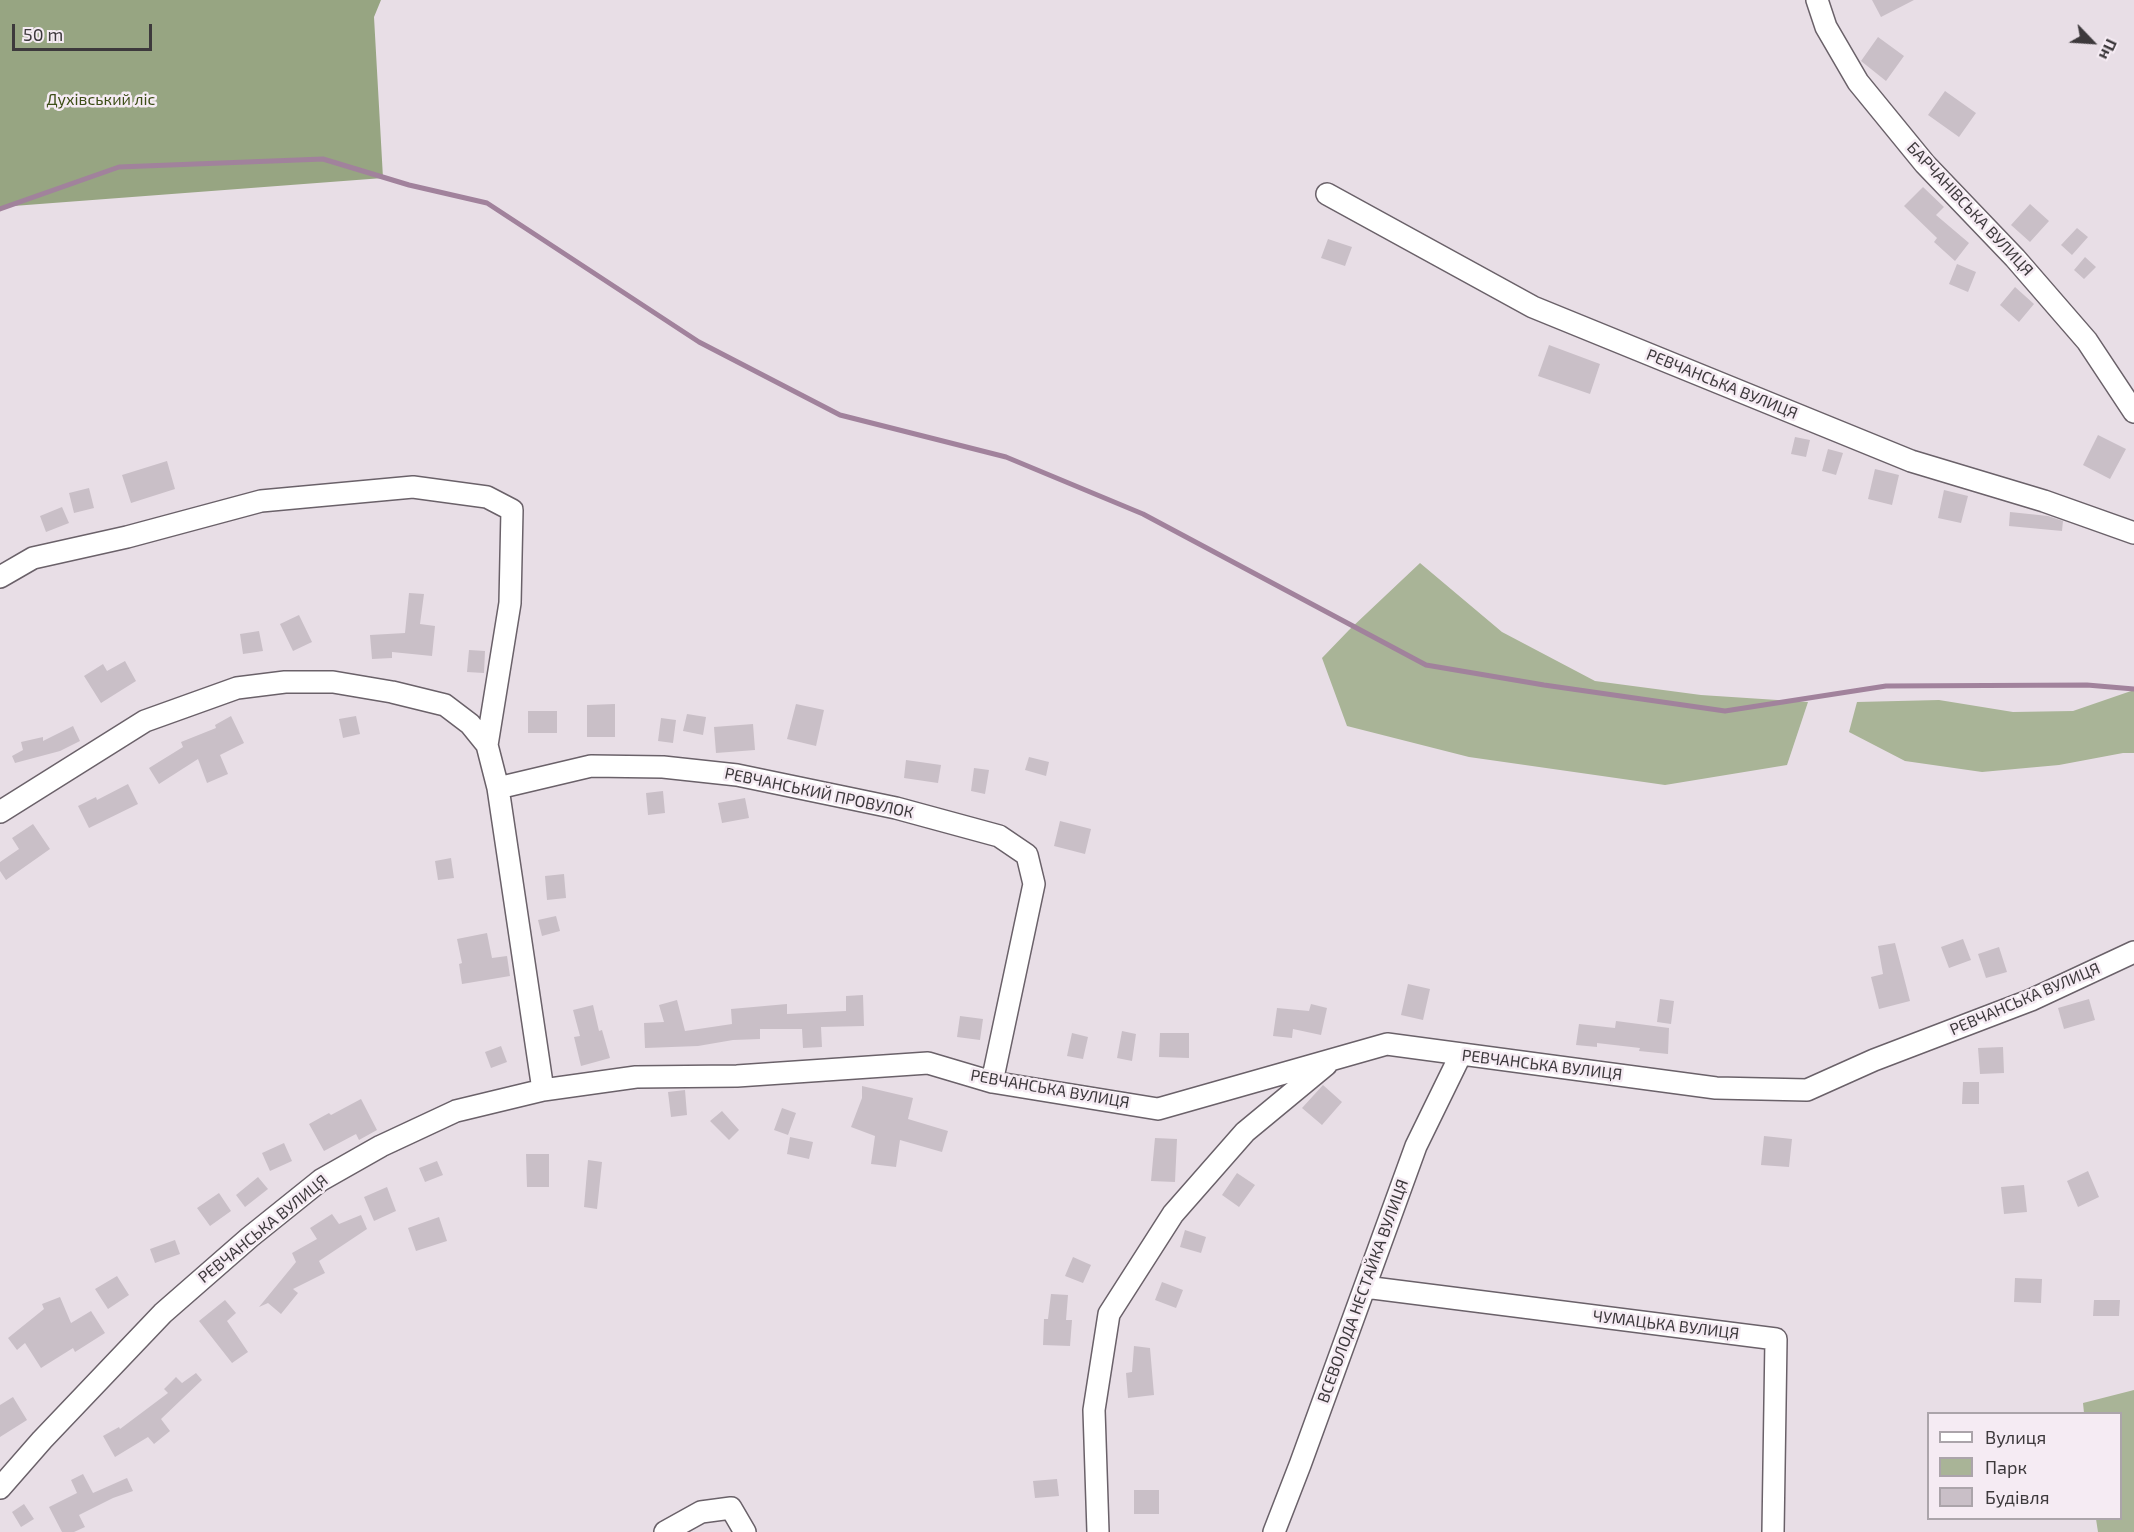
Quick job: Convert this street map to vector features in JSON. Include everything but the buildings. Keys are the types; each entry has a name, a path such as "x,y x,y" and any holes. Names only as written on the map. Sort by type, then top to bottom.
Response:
{"street":[{"name":"БАРЧАНІВСЬКА ВУЛИЦЯ","path":"1817,0 1826,27 1858,82 1925,164 2015,258 2087,341 2134,412"},
{"name":"РЕВЧАНСЬКА ВУЛИЦЯ","path":"1327,194 1533,307 1911,461 2043,501 2134,533"},
{"path":"0,577 33,558 127,537 261,501 413,487 487,497 512,510 510,603 487,746"},
{"path":"1,810 145,720 237,688 285,682 333,682 403,694 445,705 470,724 487,746 498,788 543,1090"},
{"name":"РЕВЧАНСЬКИЙ ПРОВУЛОК","path":"498,788 591,766 674,768 737,774 885,805 999,836 1027,855 1034,884 992,1082"},
{"name":"РЕВЧАНСЬКА ВУЛИЦЯ","path":"0,1488 42,1440 163,1313 250,1237 321,1180 381,1146 456,1111 543,1090 636,1077 737,1076 928,1063 992,1082 1158,1109 1387,1044 1716,1088 1807,1090 1874,1060 2031,1000 2134,952"},
{"name":"ВСЕВОЛОДА НЕСТАЙКА ВУЛИЦЯ","path":"1274,1532 1416,1146 1461,1054"},
{"path":"1098,1532 1094,1410 1109,1314 1180,1206 1245,1132 1331,1060"},
{"name":"ЧУМАЦЬКА ВУЛИЦЯ","path":"1365,1287 1776,1339 1773,1532"},
{"path":"665,1532 701,1512 731,1508 745,1532"}],"green space":[{"name":"Духівський ліс","path":"0,0 381,0 374,17 383,178 0,207"},
{"path":"1420,563 1502,632 1595,681 1701,695 1808,702 1787,765 1665,785 1469,757 1347,726 1322,658"},
{"path":"2134,690 2134,753 2059,765 1982,772 1905,761 1849,732 1857,702 1939,700 2013,712 2073,711"},
{"path":"2134,1390 2134,1532 2098,1532 2096,1520 2122,1520 2122,1412 2084,1412 2083,1403"}],"waterway":[{"path":"0,209 119,167 323,159 409,185 487,203 699,342 840,415 1006,457 1143,514 1426,665 1544,685 1725,711 1886,686 2087,685 2134,689"}]}
